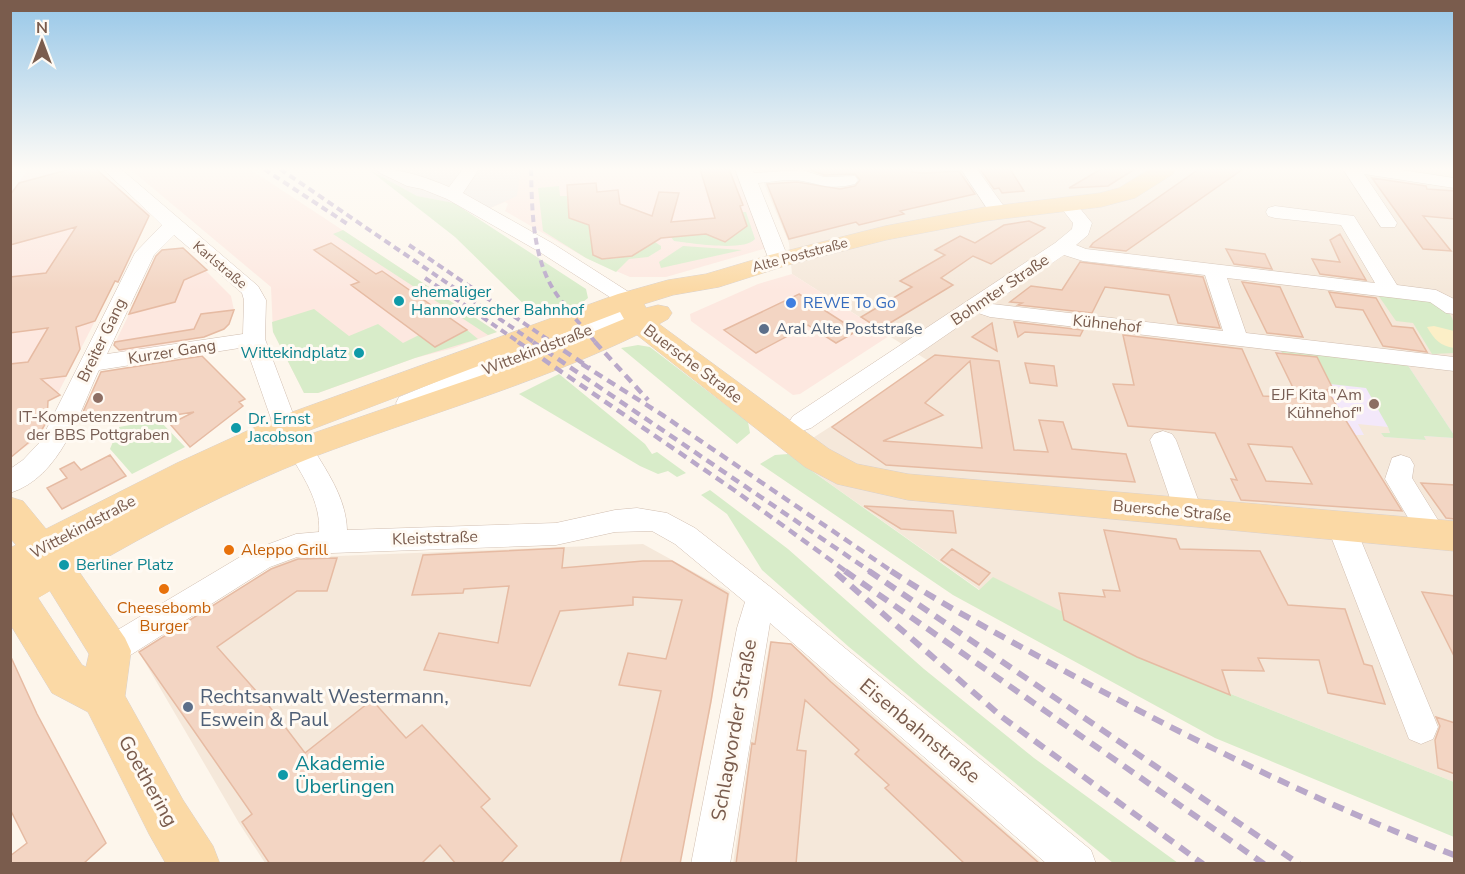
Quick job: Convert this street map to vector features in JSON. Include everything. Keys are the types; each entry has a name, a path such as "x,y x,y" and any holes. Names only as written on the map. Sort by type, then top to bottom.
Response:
{"main road":[{"name":"Alte Poststraße","path":"642,312 710,281 779,260 885,233 1018,210"},
{"name":"Wittekindstraße","path":"292,438 319,413 642,312"},
{"name":"Wittekindstraße","path":"292,438 494,383 642,312"},
{"name":"Buersche Straße","path":"642,312 890,485"},
{"name":"Buersche Straße","path":"642,312 817,458 849,474 890,485 1443,535"},
{"path":"21,572 174,506 292,438"},
{"path":"10,511 21,572 67,679 103,698 110,651 21,572"},
{"name":"Goethering","path":"103,698 166,817 195,864"}],"street":[{"name":"Karlstraße","path":"156,210 251,291 255,300 254,331"},
{"path":"480,210 545,246 642,312"},
{"path":"760,210 779,260"},
{"name":"Bohmter Straße","path":"802,422 1062,247 1081,231 1083,223 1072,210"},
{"path":"1379,210 1388,223"},
{"path":"1275,212 1347,220 1390,290"},
{"name":"Breiter Gang","path":"10,483 32,467 50,447 145,253 173,225"},
{"path":"1062,247 1083,255 1436,296 1455,308"},
{"path":"1214,270 1236,338"},
{"name":"Kühnehof","path":"978,305 990,311 1455,364"},
{"path":"254,331 292,438 327,495 335,525 332,542"},
{"name":"Kurzer Gang","path":"91,364 254,331"},
{"path":"1163,440 1189,513"},
{"path":"1401,465 1398,479 1443,535"},
{"name":"Kleiststraße","path":"110,651 260,559 296,546 332,542 556,534 615,521 637,519 657,521 685,536 762,598"},
{"path":"1341,526 1421,727"},
{"name":"Schlagvorder Straße","path":"710,864 753,628 762,598"},
{"name":"Eisenbahnstraße","path":"762,598 1077,864"}],"shaded area":[{"path":"10,210 145,210 150,214 56,397 44,402 48,411 47,421 31,443 11,457"},
{"path":"179,210 312,210 497,332 454,348 415,358 318,393 304,393 273,332 271,287"},
{"path":"465,210 486,210 474,215"},
{"path":"465,210 486,210 474,215"},
{"path":"760,210 774,246 666,277 630,277 586,258 505,211"},
{"path":"775,210 1454,210 1454,782 1137,657 1064,620 980,590 788,454 864,405 927,360 792,274 789,243"},
{"path":"183,248 231,296 234,310 229,324 224,329 206,337 122,353 114,345 160,251"},
{"path":"792,274 889,336 800,394 793,395 691,321 690,314 758,284"},
{"name":"EJF Kita \"Am Kühnehof\"","path":"1279,347 1405,361 1454,438 1424,436 1426,440 1384,437 1381,433 1390,433 1388,427 1358,424 1364,435 1355,435 1366,453 1336,452 1299,398 1276,352 1281,352"},
{"path":"643,544 730,592 712,700 680,863 265,863 239,823 139,652 287,558"},
{"path":"770,641 792,644 1042,863 733,864 751,742"}],"green space":[{"path":"420,210 464,210 586,289 588,298 577,307 538,318 455,237"},
{"path":"541,210 568,210 569,218 589,225 593,255 601,258 617,258 633,254 655,242 661,246 661,249 648,257 629,259 616,272 586,258 543,231"},
{"path":"746,212 755,239 749,243 717,246 674,241 671,237"},
{"path":"343,230 497,332 488,335 333,234"},
{"path":"683,246 742,250 661,268 659,262"},
{"path":"1378,295 1422,299 1443,307 1450,314 1454,324 1454,353 1432,354 1413,323 1396,321"},
{"name":"Wittekindplatz","path":"314,309 349,336 378,324 403,343 419,335 435,347 467,330 478,339 415,358 318,393 304,393 273,332 272,322"},
{"path":"638,345 650,347 748,422 750,433 737,444 621,348"},
{"path":"1279,347 1405,361 1454,438 1424,436 1426,440 1384,437 1381,433 1390,433 1388,427 1366,388 1330,384 1317,357 1282,353"},
{"path":"559,374 645,444 652,454 657,452 686,473 677,477 668,471 658,474 640,466 519,394"},
{"path":"159,420 185,447 132,474 110,449 119,427"},
{"path":"788,454 979,590 993,577 1063,612 1064,620 1137,657 1454,782 1454,837 1215,738 953,595 760,464 775,455"},
{"path":"710,490 788,549 924,669 1034,758 1178,863 1113,863 849,647 762,570 727,514 701,495"}],"sand":[{"path":"1434,326 1454,331 1454,348 1441,344 1435,338 1427,327"}],"building":[{"path":"10,210 142,210 149,216 118,282 115,281 95,321 76,327 80,349 66,376 41,379 60,395 48,401 47,421 40,433 10,458 10,364 28,362 48,328 10,333 10,277 46,273 76,227 10,245"},
{"path":"569,210 635,210 652,216 654,210 674,210 671,222 715,218 712,210 741,210 747,226 725,242 706,234 661,238 632,256 602,259 593,255 589,225 569,218"},
{"path":"777,210 905,210 900,211 904,214 859,225 856,222 789,239"},
{"path":"1141,210 1185,210 1126,251 1090,247"},
{"path":"1395,210 1455,210 1455,219 1423,216 1451,251 1423,249"},
{"path":"1029,221 1045,228 991,264 973,256 941,278 953,285 880,329 861,317 912,287 900,281 945,255 935,250 960,236 975,243 1004,225"},
{"path":"1340,234 1366,280 1320,274 1312,259 1340,262 1330,240"},
{"name":"ehemaliger Hannoverscher Bahnhof","path":"331,243 376,274 382,271 467,330 435,347 351,285 359,282 314,250"},
{"path":"183,248 207,270 184,280 175,302 129,314 156,256 162,250"},
{"path":"1226,249 1265,254 1272,269 1234,264"},
{"path":"1080,262 1203,277 1220,328 1178,323 1169,295 1105,287 1092,313 1018,305 1022,303 1010,302 1031,286 1062,290"},
{"path":"1242,282 1280,287 1303,337 1267,333"},
{"path":"1329,292 1376,298 1392,326 1413,328 1427,352 1383,346 1363,310 1336,307"},
{"path":"799,294 857,331 836,343 808,325 756,353 724,330"},
{"path":"234,310 229,324 224,329 204,337 119,350 114,345 115,342 194,329 201,314"},
{"path":"1014,322 1083,330 1080,336 1025,332 1018,337"},
{"path":"992,323 997,351 972,337"},
{"path":"1123,335 1242,349 1263,396 1298,398 1276,353 1317,357 1332,387 1327,390 1402,511 1241,500 1231,479 1237,480 1215,433 1128,426 1113,384 1134,385","holes":["1248,444 1292,447 1312,484 1266,481"]},
{"path":"935,355 999,361 1014,450 1048,452 1039,420 1063,422 1072,449 1126,454 1135,482 886,465 832,427","holes":["970,361 982,448 883,441 943,415 925,403"]},
{"path":"202,356 245,399 239,402 243,406 190,447 170,424 194,412 118,424 122,416 78,423 101,372"},
{"path":"1025,363 1054,366 1057,386 1030,383"},
{"path":"110,455 126,476 62,509 47,488 67,478 60,469 74,462 81,470"},
{"path":"1421,483 1455,485 1455,519 1446,518"},
{"path":"864,506 953,511 956,533 901,529"},
{"path":"1104,530 1176,539 1180,549 1260,551 1288,605 1345,609 1364,664 1372,666 1385,704 1328,693 1319,660 1258,658 1264,671 1222,670 1230,695 1137,657 1064,620 1059,593 1105,597 1103,590 1120,591"},
{"path":"564,548 562,568 643,561 672,561 728,594 711,701 680,864 620,864 661,691 619,685 628,653 666,659 682,600 633,597 633,605 560,611 530,686 424,670 439,633 498,643 509,586 464,589 463,593 412,595 423,555"},
{"path":"952,549 990,573 979,585 941,560"},
{"path":"337,558 327,591 297,591 217,647 266,702 305,753 372,700 406,738 422,725 490,799 481,807 517,846 500,864 456,864 440,845 421,864 270,864 242,822 252,814 139,652 271,569 298,559"},
{"path":"1422,592 1455,596 1455,658"},
{"path":"771,642 791,644 831,682 1040,864 965,864 885,788 889,785 855,754 859,750 805,700 797,750 806,751 796,864 736,864 752,743 755,744"},
{"path":"10,655 37,714 106,843 83,864 10,864 10,856 27,843 10,809"},
{"path":"1436,717 1455,723 1455,774 1438,768 1435,740 1440,726"}],"railway":[{"path":"326,210 349,225"},
{"path":"340,210 535,343"},
{"path":"533,210 538,248 547,278 570,312 596,343"},
{"path":"409,245 553,343"},
{"path":"425,278 520,343"},
{"path":"518,342 734,490 847,572"},
{"path":"533,342 871,572"},
{"path":"551,342 590,368"},
{"path":"595,342 648,400"},
{"path":"582,364 664,416 893,572"},
{"path":"845,571 1264,864"},
{"path":"869,571 1299,864"},
{"path":"891,571 930,596 1101,691 1200,742 1351,813 1454,855"},
{"path":"836,573 1002,717 1203,864"}],"place":[{"name":"ehemaliger Hannoverscher Bahnhof","path":"399,301"},
{"name":"REWE To Go","path":"791,303"},
{"name":"Aral Alte Poststraße","path":"764,329"},
{"name":"Wittekindplatz","path":"359,353"},
{"name":"IT-Kompetenzzentrum der BBS Pottgraben","path":"98,398"},
{"name":"EJF Kita \"Am Kühnehof\"","path":"1374,404"},
{"name":"Dr. Ernst Jacobson","path":"236,428"},
{"name":"Aleppo Grill","path":"229,550"},
{"name":"Berliner Platz","path":"64,565"},
{"name":"Cheesebomb Burger","path":"164,589"},
{"name":"Rechtsanwalt Westermann, Eswein & Paul","path":"188,707"},
{"name":"Akademie Überlingen","path":"283,775"}]}
